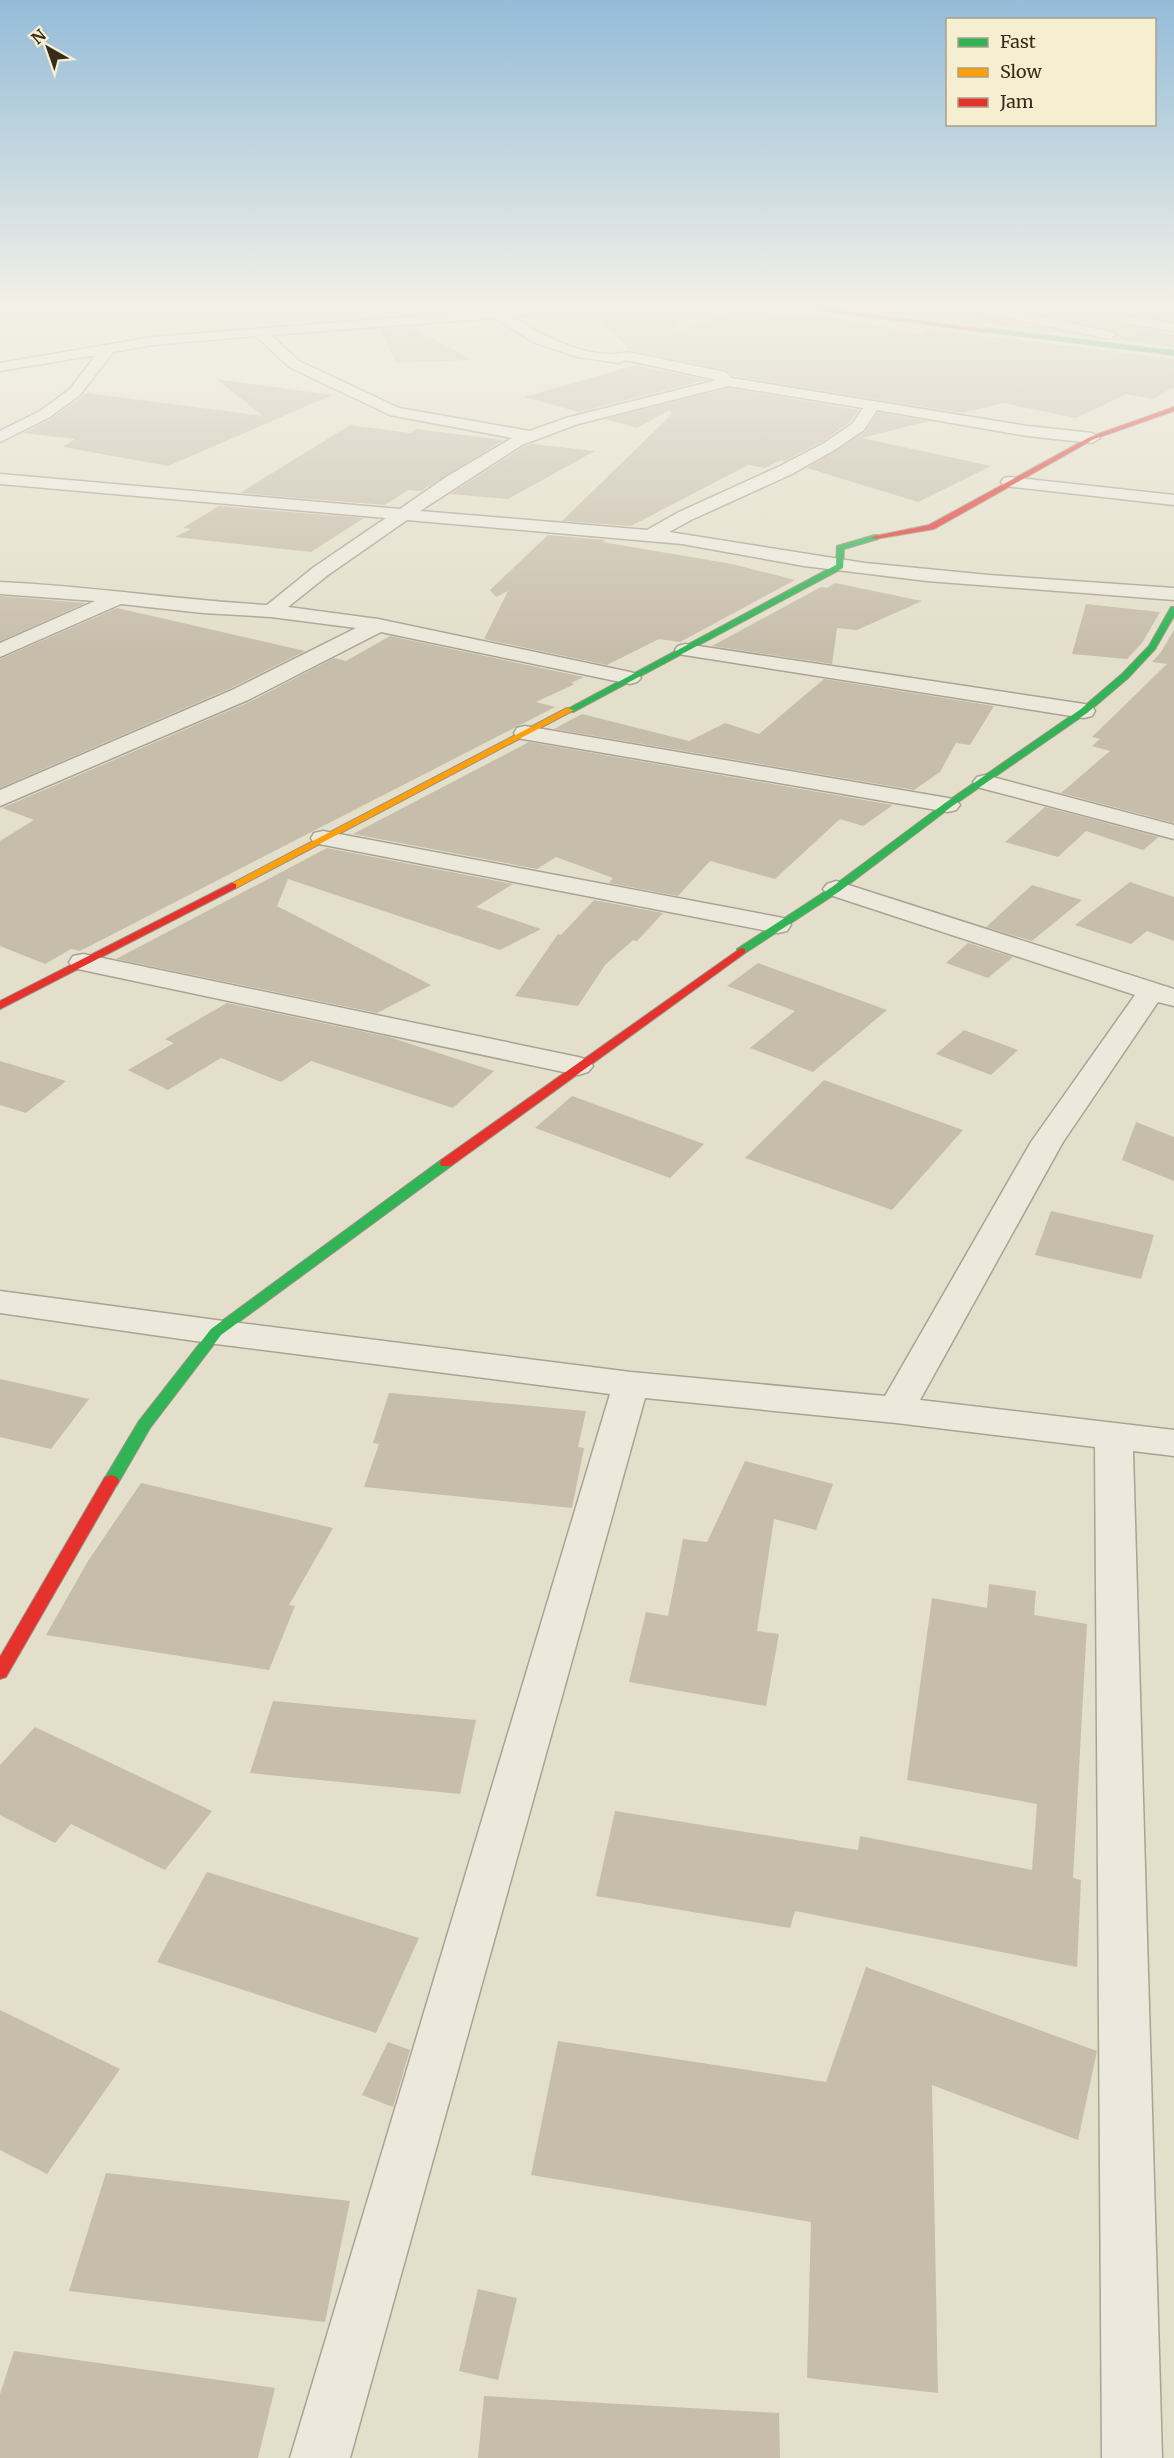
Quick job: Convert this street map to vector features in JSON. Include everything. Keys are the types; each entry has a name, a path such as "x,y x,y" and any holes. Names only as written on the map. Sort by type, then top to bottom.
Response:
{"main road":[{"path":"0,1006 685,650 840,566 840,548 853,540 908,533 931,527 1092,438 1138,422"},
{"path":"0,1672 144,1425 216,1332 578,1066 778,925 836,889 948,805 985,782 1084,711 1125,676 1152,647 1174,609"}],"street":[{"path":"0,437 30,422"},
{"path":"449,422 529,436"},
{"path":"271,611 321,571 482,462 529,436 575,422"},
{"path":"650,536 685,516 786,470 830,446 858,427 862,422"},
{"path":"969,422 1092,438"},
{"path":"0,479 152,490 405,516 682,539 740,552 982,582 1174,594"},
{"path":"1010,482 1174,500"},
{"path":"0,588 271,611 378,625 630,678"},
{"path":"0,651 118,598"},
{"path":"0,799 240,695 378,625"},
{"path":"685,650 1084,711"},
{"path":"525,733 948,805"},
{"path":"985,782 1174,831"},
{"path":"323,838 778,925"},
{"path":"836,889 1163,995 1047,1142 896,1410"},
{"path":"83,963 578,1066"},
{"path":"0,1302 216,1332 632,1384 896,1410 1174,1443"},
{"path":"320,2458 632,1384"},
{"path":"1114,1436 1132,2458"}],"building":[{"path":"46,422 270,422 168,466 63,447 75,439 23,433"},
{"path":"615,422 648,422 637,428"},
{"path":"664,422 850,422 823,441 785,461 781,460 765,468 748,465 631,526 562,521"},
{"path":"872,422 926,422 862,438 991,466 918,502 807,468 865,432"},
{"path":"350,425 410,433 416,429 504,440 421,491 408,490 385,505 240,493"},
{"path":"532,444 595,451 508,499 450,494 523,447"},
{"path":"219,506 364,518 311,552 175,537 191,529 183,528"},
{"path":"548,535 606,540 602,542 732,564 795,580 680,642 659,639 607,665 484,639 508,591 496,597 490,590"},
{"path":"835,583 922,601 857,630 837,628 832,664 712,646 821,587 827,588"},
{"path":"0,596 86,603 0,641"},
{"path":"1086,604 1160,612 1142,643 1127,659 1072,654"},
{"path":"117,608 305,651 231,688 0,788 0,659"},
{"path":"1174,630 1174,823 1061,793 1110,751 1092,746 1100,739 1092,737 1167,664 1152,662"},
{"path":"390,636 584,677 571,683 575,684 536,702 555,707 80,951 71,949 45,964 0,946 0,841 34,820 2,808 249,702 334,658 346,661"},
{"path":"824,679 994,706 970,745 956,743 940,772 914,790 554,729 582,714 689,741 725,723 759,734"},
{"path":"529,742 893,805 863,826 840,819 775,879 710,861 678,896 609,883 613,878 556,857 537,869 353,834"},
{"path":"1045,807 1159,837 1143,850 1086,831 1058,857 1005,842"},
{"path":"327,848 513,884 476,907 541,929 500,950 288,879 277,906 431,985 377,1013 116,959"},
{"path":"1130,882 1174,897 1174,941 1147,931 1131,944 1075,925"},
{"path":"1032,885 1082,900 1032,941 986,927"},
{"path":"594,900 663,913 637,941 633,940 605,965 578,1006 515,996 558,934 561,935"},
{"path":"968,943 1013,957 988,978 946,963"},
{"path":"758,963 887,1010 813,1072 750,1048 795,1011 727,986"},
{"path":"227,1003 389,1037 494,1071 453,1108 311,1061 281,1082 221,1058 168,1090 128,1070 174,1043 165,1039"},
{"path":"964,1030 1018,1050 991,1075 936,1054"},
{"path":"0,1061 66,1081 26,1113 0,1105"},
{"path":"824,1080 963,1130 892,1210 745,1158"},
{"path":"572,1096 704,1144 670,1178 535,1128"},
{"path":"1136,1122 1174,1137 1174,1181 1122,1160"},
{"path":"1051,1211 1154,1235 1141,1279 1035,1255"},
{"path":"0,1379 89,1399 51,1449 0,1437"},
{"path":"389,1393 586,1411 578,1447 584,1448 572,1508 364,1487 379,1444 373,1443"},
{"path":"745,1461 833,1484 816,1530 774,1519 757,1631 779,1634 766,1706 629,1682 646,1612 668,1616 683,1539 707,1542"},
{"path":"141,1483 333,1528 289,1605 295,1606 269,1670 46,1635 88,1561"},
{"path":"989,1584 1036,1591 1034,1615 1087,1624 1073,1878 1081,1880 1077,1967 795,1911 790,1928 596,1896 615,1811 858,1850 860,1836 1032,1870 1037,1804 907,1780 932,1598 987,1608"},
{"path":"273,1701 476,1720 460,1794 250,1773"},
{"path":"35,1727 212,1811 165,1870 71,1824 55,1843 0,1815 0,1765"},
{"path":"207,1872 419,1938 376,2033 157,1962"},
{"path":"866,1967 1097,2051 1078,2140 932,2085 938,2393 807,2378 811,2222 531,2175 558,2041 826,2082"},
{"path":"0,2010 120,2069 47,2174 0,2150"},
{"path":"388,2042 410,2050 393,2107 362,2095"},
{"path":"106,2173 350,2201 325,2322 69,2291"},
{"path":"478,2289 517,2298 498,2380 459,2371"},
{"path":"14,2351 275,2388 258,2458 0,2458 0,2394"},
{"path":"484,2396 779,2413 780,2458 478,2458"}],"traffic: fast":[{"path":"570,710 840,566 840,548 875,537"},
{"path":"741,951 836,889 948,805 1084,711 1125,676 1152,647 1174,609"},
{"path":"111,1481 144,1425 216,1332 446,1163"}],"traffic: slow":[{"path":"232,886 570,710"}],"traffic: jam":[{"path":"875,537 931,527 1092,438 1138,422"},
{"path":"0,1006 232,886"},
{"path":"446,1163 741,951"},
{"path":"0,1672 111,1481"}]}
